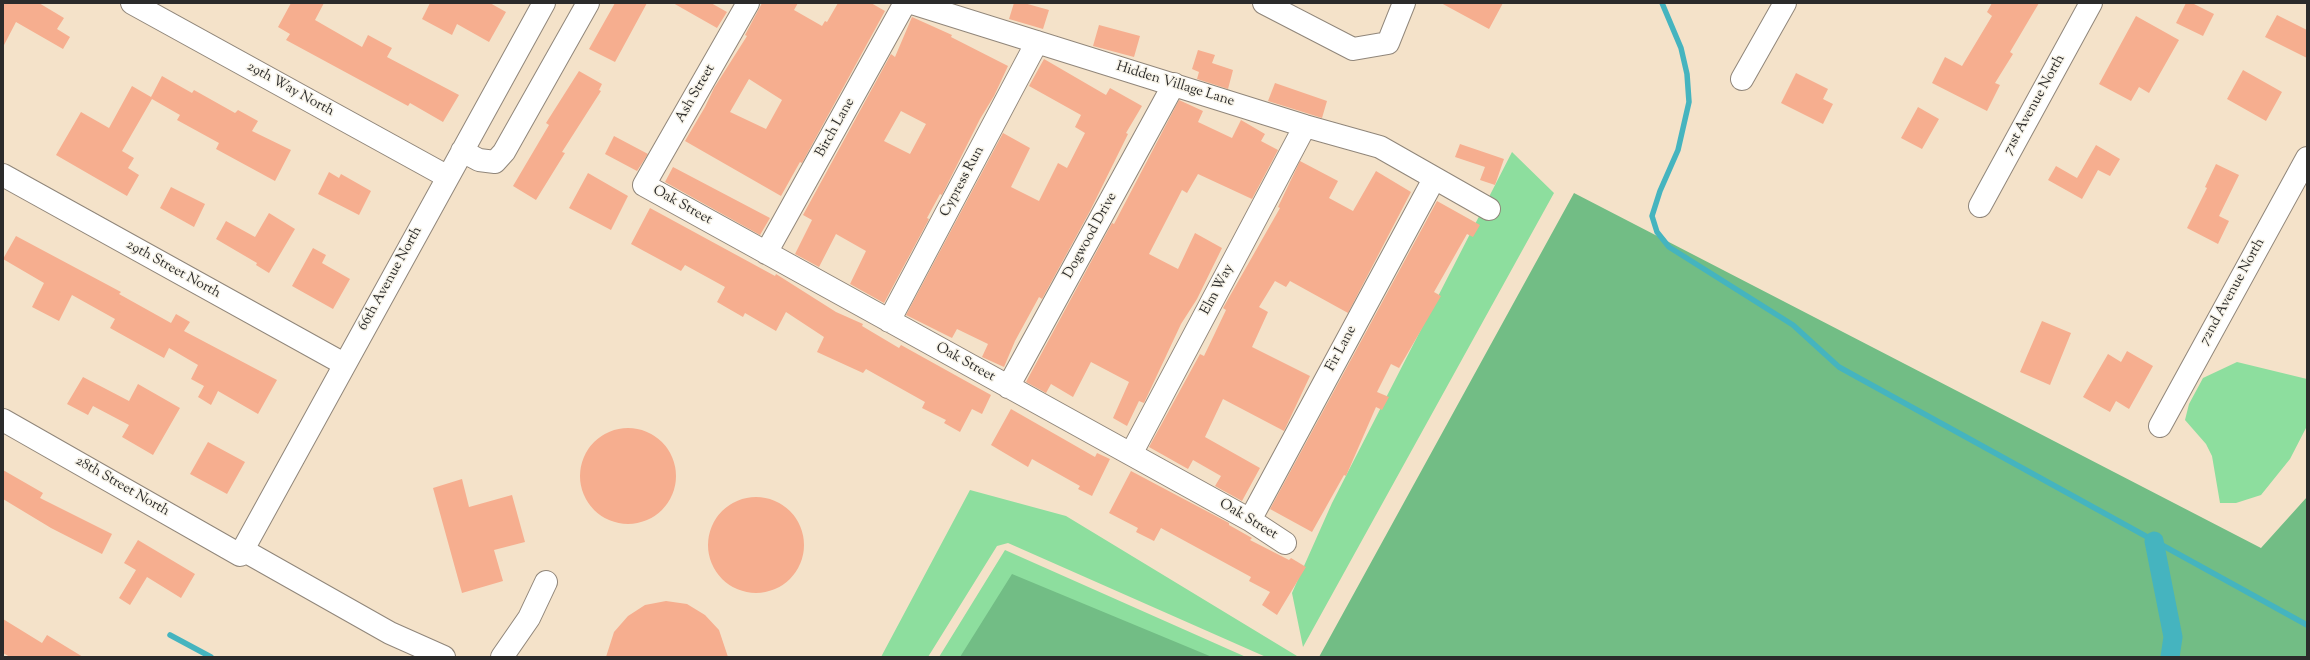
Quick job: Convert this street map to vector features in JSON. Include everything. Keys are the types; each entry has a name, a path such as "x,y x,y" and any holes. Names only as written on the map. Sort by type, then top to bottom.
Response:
{"street":[{"name":"29th Way North","path":"132,3 448,177"},
{"name":"66th Avenue North","path":"242,552 344,364 544,3"},
{"path":"462,151 479,160 495,162 504,152 588,3"},
{"name":"Ash Street","path":"644,184 748,3"},
{"name":"Birch Lane","path":"766,253 905,3"},
{"name":"Hidden Village Lane","path":"912,3 1305,126 1380,147 1489,209"},
{"path":"1264,3 1353,50 1388,44 1404,3"},
{"path":"1742,79 1785,3"},
{"name":"71st Avenue North","path":"1980,206 2091,3"},
{"name":"Cypress Run","path":"889,321 1037,42"},
{"name":"Dogwood Drive","path":"1008,387 1174,84"},
{"name":"Elm Way","path":"1131,454 1305,126"},
{"name":"72nd Avenue North","path":"2160,426 2307,158"},
{"name":"29th Street North","path":"3,175 344,364"},
{"name":"Fir Lane","path":"1250,520 1434,179"},
{"name":"Oak Street","path":"644,184 1250,520 1285,543"},
{"name":"28th Street North","path":"3,420 390,633 444,657"},
{"path":"502,657 529,618 546,582"}],"green space":[{"path":"1512,152 1554,193 1303,647 1292,593 1332,503"},
{"path":"1574,193 2261,548 2307,497 2307,657 1319,657"},
{"path":"2237,362 2307,379 2307,426 2290,459 2261,495 2236,503 2220,503 2212,456 2206,444 2185,420 2189,404 2203,378"},
{"path":"970,490 1066,516 1297,656 1266,657 1008,543 997,546 928,657 881,657"},
{"path":"1005,550 1246,657 939,657"},
{"path":"1012,574 1212,657 960,657"}],"building":[{"path":"3,3 39,3 64,18 57,29 70,37 63,49 16,22 3,47"},
{"path":"291,3 324,3 315,20 362,47 368,35 392,48 387,57 459,95 443,122 410,103 408,106 286,40 290,34 278,27"},
{"path":"430,3 490,3 506,12 489,42 457,24 452,35 422,19"},
{"path":"615,3 647,3 615,62 589,49"},
{"path":"673,3 711,3 727,12 717,28"},
{"path":"762,3 798,3 794,10 822,26 825,21 827,22 838,3 871,3 885,11 802,163 800,162 781,196 685,141 705,107 714,88 747,36 745,35","holes":["749,79 782,100 766,129 730,112"]},
{"path":"1014,3 1024,3 1049,10 1043,29 1009,19"},
{"path":"1441,3 1503,3 1489,29"},
{"path":"1992,3 2039,3 2010,52 2013,54 1995,83 2000,85 1987,111 1932,83 1945,57 1962,66 1992,16 1987,12"},
{"path":"2186,3 2192,3 2214,14 2203,36 2176,23"},
{"path":"2277,15 2307,30 2307,58 2265,37"},
{"path":"2136,16 2179,40 2149,93 2139,87 2131,101 2099,84"},
{"path":"912,17 952,35 951,37 1008,66 994,96 980,119 942,195 940,194 927,218 929,219 884,303 850,284 866,251 836,234 819,267 795,254 812,220 803,215 891,54 895,57","holes":["901,111 926,124 910,154 884,141"]},
{"path":"1099,25 1140,36 1134,57 1093,46"},
{"path":"1198,50 1215,55 1212,63 1233,70 1228,89 1197,79 1199,72 1192,69"},
{"path":"1044,59 1106,95 1110,88 1142,106 1126,133 1128,134 1090,211 1042,299 1039,297 1015,341 1004,367 982,357 988,344 957,329 952,338 906,315 1003,133 1030,148 1011,187 1039,201 1058,163 1067,168 1085,133 1075,127 1081,115 1029,86"},
{"path":"2243,70 2282,92 2266,121 2227,99"},
{"path":"579,71 602,84 599,90 601,91 562,152 565,153 536,200 513,186 549,125 546,123"},
{"path":"1796,73 1828,89 1823,99 1833,104 1823,124 1781,103"},
{"path":"162,76 192,93 194,90 235,113 238,110 258,121 252,131 291,150 275,181 216,149 219,143 177,120 180,115 152,99 122,151 134,158 128,168 139,175 127,196 56,155 81,112 109,128 132,86 151,97"},
{"path":"1275,83 1327,101 1322,118 1268,101"},
{"path":"1179,100 1203,111 1198,122 1232,138 1241,120 1265,134 1261,141 1278,150 1252,199 1198,174 1187,193 1182,190 1149,254 1178,269 1195,233 1222,248 1197,299 1181,324 1144,403 1139,401 1127,426 1113,418 1129,382 1091,362 1073,397 1051,384 1046,393 1026,382 1112,223 1114,224"},
{"path":"1918,107 1939,119 1922,149 1901,138"},
{"path":"614,136 648,154 637,171 605,154"},
{"path":"1460,144 1504,159 1495,185 1480,180 1485,167 1455,157"},
{"path":"2096,145 2120,159 2110,176 2098,170 2082,199 2048,180 2056,166 2077,178"},
{"path":"1300,161 1338,181 1329,198 1353,211 1376,171 1411,192 1348,313 1290,281 1286,287 1275,281 1259,307 1268,312 1252,347 1310,376 1284,431 1223,399 1205,437 1260,468 1242,501 1215,486 1221,476 1193,460 1188,469 1149,447 1200,354 1204,356 1226,310 1223,308 1280,208 1278,207"},
{"path":"2216,164 2239,175 2219,216 2229,221 2218,244 2187,228 2207,188 2205,187"},
{"path":"673,167 770,218 760,235 665,182"},
{"path":"329,172 339,178 341,174 371,191 359,215 318,194"},
{"path":"588,173 628,196 611,230 569,208"},
{"path":"171,187 205,204 194,227 160,208"},
{"path":"1437,201 1480,225 1473,237 1467,234 1434,292 1441,296 1399,368 1391,364 1377,392 1389,397 1382,410 1376,407 1346,476 1344,475 1312,532 1270,509"},
{"path":"650,208 775,276 776,274 836,312 863,324 862,326 899,348 901,345 991,395 982,414 972,409 960,432 944,423 946,420 922,408 925,402 866,369 863,373 817,352 824,337 786,312 776,331 745,313 743,317 717,302 725,287 685,265 681,271 631,244"},
{"path":"269,213 295,229 269,273 256,265 257,263 216,239 226,221 255,237"},
{"path":"16,236 121,292 119,294 171,323 176,314 190,322 184,331 277,380 258,414 218,391 211,405 198,397 204,386 191,379 198,365 169,348 164,358 110,328 115,319 72,295 59,321 32,307 44,283 3,259"},
{"path":"313,248 326,255 322,263 350,279 333,309 292,286"},
{"path":"2042,321 2071,333 2050,385 2020,372"},
{"path":"2127,351 2153,366 2129,409 2116,401 2110,412 2083,397 2108,354 2121,362"},
{"path":"83,377 129,401 138,384 180,408 153,455 122,437 129,425 93,406 88,415 67,404"},
{"path":"1011,409 1095,457 1097,453 1110,459 1092,496 1078,489 1080,486 1032,459 1028,467 991,445"},
{"path":"628,428 647,431 662,442 673,457 676,476 673,495 662,510 647,521 628,524 609,521 594,510 583,495 580,476 583,457 594,442 609,431"},
{"path":"208,442 245,462 227,494 190,474"},
{"path":"3,470 43,493 40,498 112,534 102,554 51,528 3,499"},
{"path":"1131,471 1229,523 1229,525 1252,538 1250,540 1289,560 1291,558 1306,567 1277,615 1262,605 1270,592 1249,581 1251,577 1161,528 1154,541 1136,532 1138,528 1109,513"},
{"path":"462,479 469,507 512,495 525,542 494,550 503,581 462,593 433,488"},
{"path":"756,497 775,500 790,511 801,526 804,545 801,564 790,579 775,590 756,593 737,590 722,579 711,564 708,545 711,526 722,511 737,500"},
{"path":"138,540 195,574 181,598 147,577 130,605 119,598 136,570 124,563"},
{"path":"666,601 687,604 705,615 719,630 728,657 606,657 614,632 628,616 645,605"},
{"path":"3,619 42,643 47,635 83,657 10,657 3,653"}],"waterway":[{"path":"1662,3 1681,48 1687,74 1689,102 1678,150 1660,191 1652,216 1657,232 1669,247 1793,325 1839,367 2307,625"},
{"path":"2154,541 2173,637 2170,657"},
{"path":"170,635 211,657"}]}
